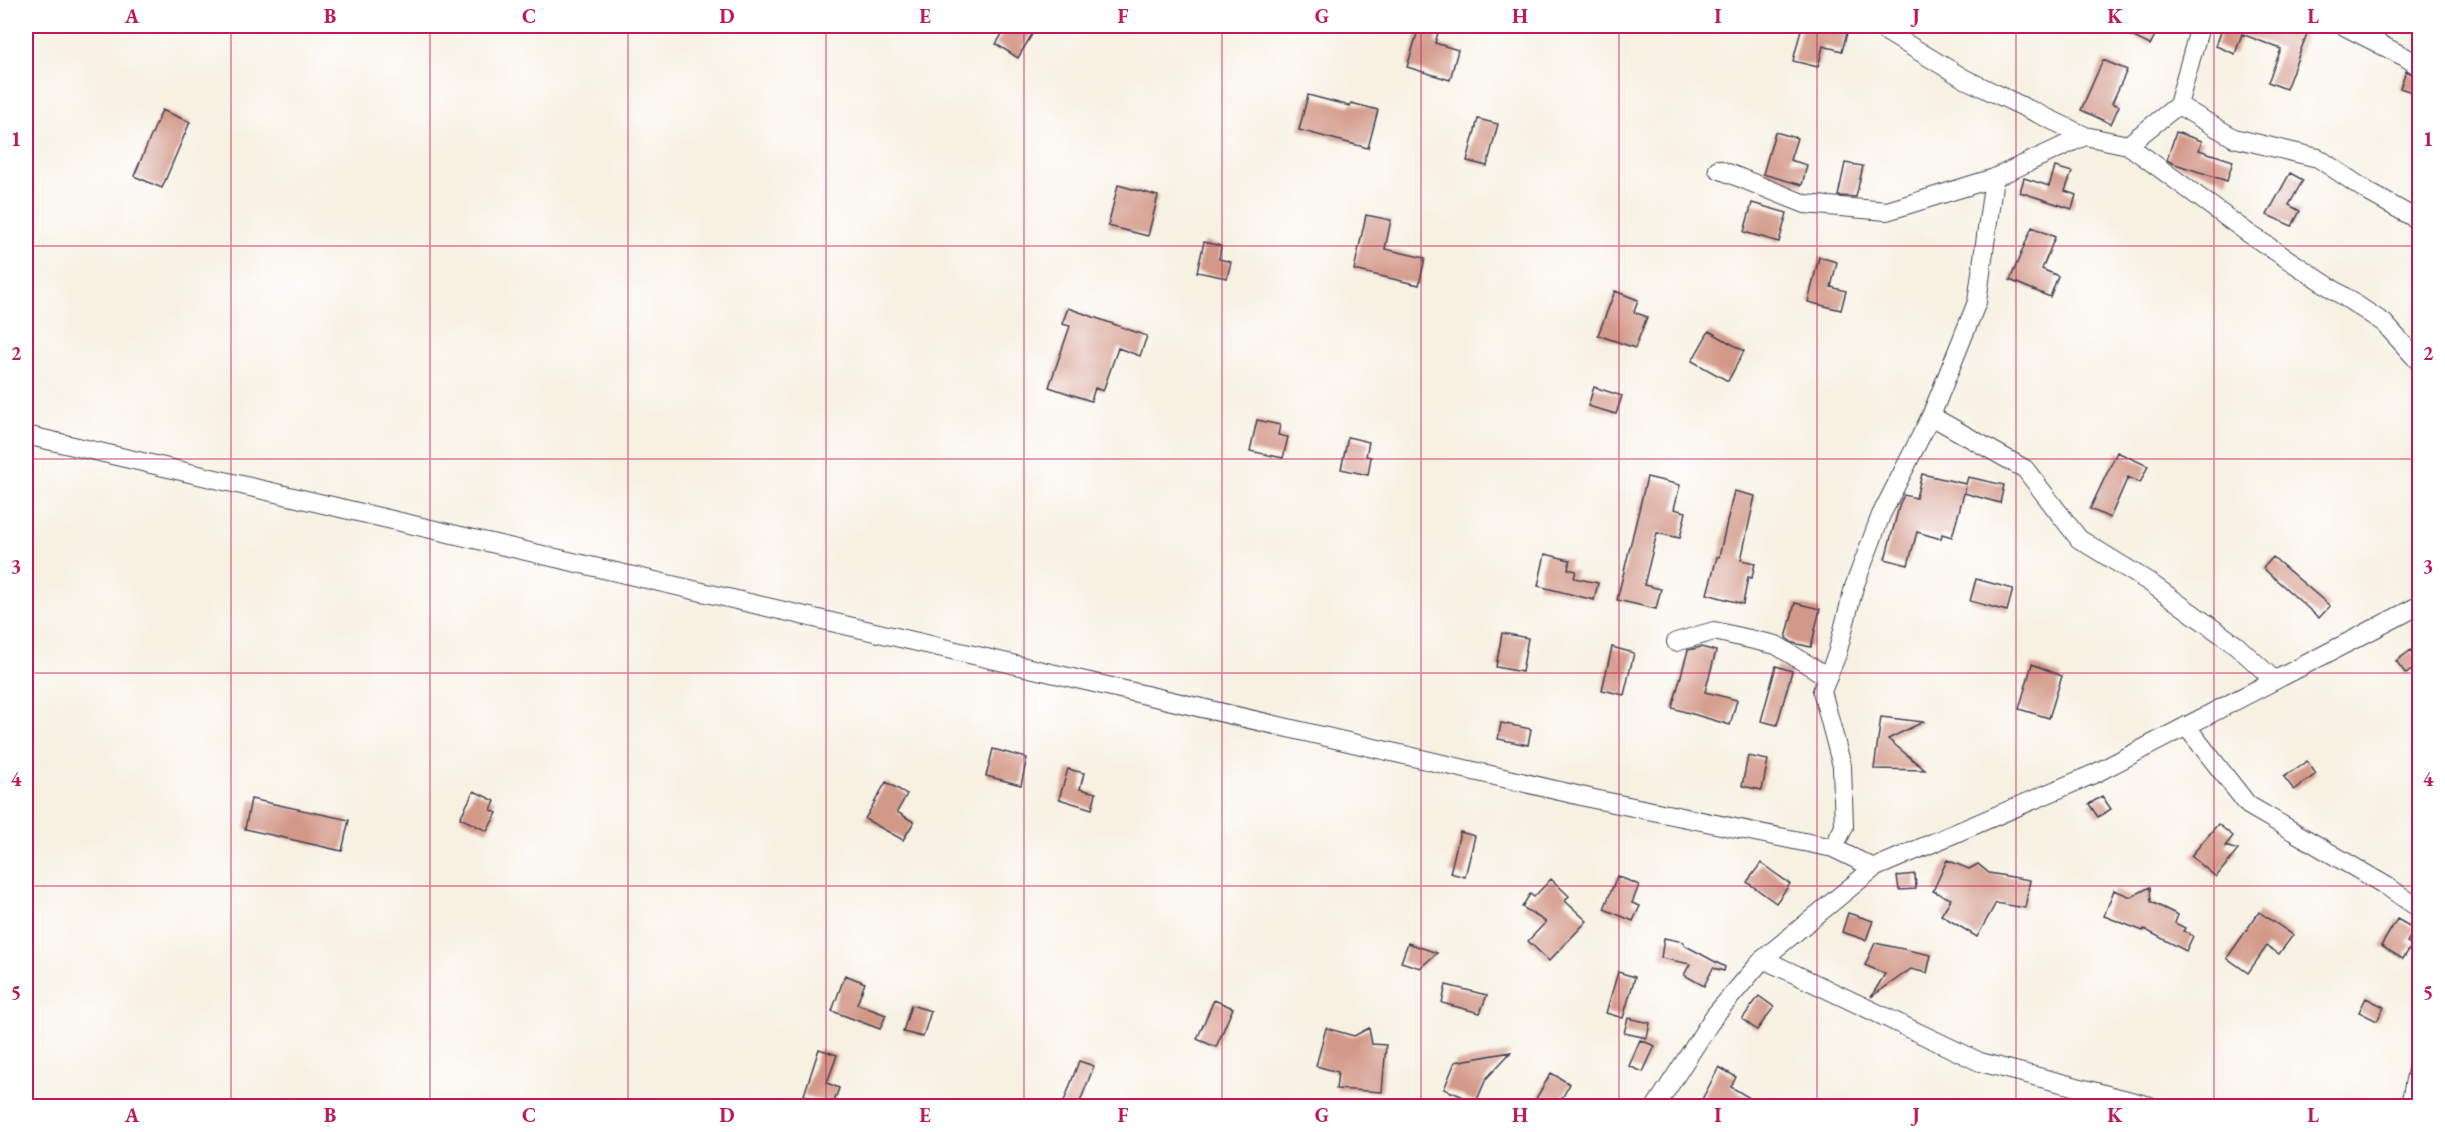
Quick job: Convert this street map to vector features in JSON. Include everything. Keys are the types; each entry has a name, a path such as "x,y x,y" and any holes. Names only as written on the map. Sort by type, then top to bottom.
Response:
{"street":[{"path":"1878,26 1965,79 2085,136 2128,145 2248,233 2384,323 2420,363"},
{"path":"2128,145 2178,105 2200,26"},
{"path":"2344,26 2420,67"},
{"path":"2178,105 2234,138 2318,158 2370,193 2420,221"},
{"path":"1718,169 1805,204 1887,211 1994,178 2085,136"},
{"path":"1833,848 1844,827 1843,776 1822,691 1837,654 1854,586 1881,515 1931,416 1977,302 1994,178"},
{"path":"1931,416 2025,470 2079,539 2159,589 2236,645 2273,679"},
{"path":"26,435 1583,796 1833,848 1874,868"},
{"path":"1656,1107 1716,1016 1762,959 1874,868 2096,773 2420,604"},
{"path":"1676,642 1714,631 1776,645 1828,676"},
{"path":"2186,726 2248,805 2388,887 2420,909"},
{"path":"1762,959 1980,1062 2150,1107"},
{"path":"2410,1107 2420,1054"}],"building":[{"path":"1007,26 1037,26 1018,58 996,44"},
{"path":"1802,26 1849,26 1842,51 1823,46 1818,67 1793,61"},
{"path":"2111,26 2160,26 2150,45"},
{"path":"2223,26 2293,26 2308,31 2286,89 2268,82 2281,49 2242,34 2235,54 2216,46"},
{"path":"1419,27 1438,33 1435,43 1458,50 1450,80 1407,67"},
{"path":"2103,60 2127,70 2112,103 2119,106 2111,124 2081,110"},
{"path":"2406,71 2420,78 2420,95 2400,88"},
{"path":"1308,95 1350,106 1351,103 1378,110 1368,148 1299,130"},
{"path":"162,110 190,122 162,188 134,176"},
{"path":"1478,119 1498,124 1487,166 1467,161"},
{"path":"1775,132 1797,138 1790,160 1807,165 1802,185 1763,174"},
{"path":"2176,132 2202,141 2199,150 2233,161 2227,181 2167,160"},
{"path":"1845,163 1863,166 1856,197 1838,196"},
{"path":"2055,167 2072,172 2065,191 2076,195 2072,209 2020,192 2024,178 2049,186"},
{"path":"2290,173 2303,180 2289,205 2300,211 2292,226 2267,215"},
{"path":"1118,185 1158,196 1148,236 1108,226"},
{"path":"1752,203 1787,213 1779,242 1744,232"},
{"path":"1366,215 1391,220 1385,249 1425,258 1419,285 1354,270"},
{"path":"2032,227 2055,237 2042,269 2058,276 2050,297 2010,280"},
{"path":"1204,242 1221,246 1219,259 1231,262 1227,278 1197,272"},
{"path":"1819,257 1837,262 1831,287 1846,291 1841,310 1808,302"},
{"path":"1615,291 1638,300 1634,312 1647,317 1635,348 1598,335"},
{"path":"1068,308 1147,336 1140,356 1118,348 1103,391 1095,388 1091,401 1049,387 1070,326 1062,324"},
{"path":"1709,331 1744,351 1728,381 1692,361"},
{"path":"1594,387 1622,396 1616,414 1588,406"},
{"path":"1257,420 1280,425 1278,435 1288,437 1283,458 1250,451"},
{"path":"1348,437 1369,442 1366,456 1371,457 1368,475 1341,469"},
{"path":"2117,452 2148,466 2140,483 2128,477 2110,518 2090,509"},
{"path":"1922,474 1966,484 1968,477 2004,485 2000,503 1964,493 1952,537 1942,534 1941,539 1917,532 1908,565 1885,559 1900,503 1904,495 1916,498"},
{"path":"1647,477 1680,485 1674,509 1686,512 1680,538 1657,533 1644,585 1661,589 1656,609 1617,600"},
{"path":"1734,491 1755,496 1741,560 1755,563 1752,578 1748,577 1743,604 1707,594 1717,557 1719,557"},
{"path":"1545,554 1570,560 1568,569 1576,571 1574,578 1598,583 1594,600 1538,586"},
{"path":"2273,557 2330,606 2319,618 2263,568"},
{"path":"1976,579 2013,589 2007,611 1970,601"},
{"path":"1795,603 1820,609 1811,647 1793,643 1786,638"},
{"path":"1502,633 1528,638 1522,672 1496,667"},
{"path":"1612,647 1634,653 1624,695 1602,690"},
{"path":"1701,647 1716,651 1705,692 1737,700 1730,725 1672,708 1688,650"},
{"path":"2411,650 2420,664 2406,674 2396,661"},
{"path":"2032,664 2062,676 2049,718 2019,709"},
{"path":"1776,666 1792,671 1777,725 1761,721"},
{"path":"1881,717 1923,722 1888,739 1925,770 1874,769"},
{"path":"1501,723 1531,729 1528,745 1498,739"},
{"path":"993,749 1027,758 1021,785 986,776"},
{"path":"1748,756 1768,760 1762,790 1742,786"},
{"path":"2307,761 2316,774 2294,790 2284,777"},
{"path":"1068,769 1084,773 1080,789 1096,793 1092,809 1059,799"},
{"path":"886,782 907,794 897,812 914,822 903,840 865,819"},
{"path":"474,791 495,801 491,810 497,813 487,831 460,818"},
{"path":"2102,796 2111,809 2098,817 2089,804"},
{"path":"251,799 349,820 342,851 245,829"},
{"path":"2218,824 2233,836 2225,846 2238,850 2216,877 2191,856"},
{"path":"1460,832 1475,836 1465,877 1450,873"},
{"path":"1947,860 1969,869 1978,864 1989,873 2030,880 2025,908 1996,903 1977,937 1941,915 1951,899 1933,891"},
{"path":"1761,863 1790,884 1776,903 1747,882"},
{"path":"1915,874 1916,889 1899,890 1897,876"},
{"path":"1617,876 1639,885 1632,903 1640,906 1633,921 1604,909"},
{"path":"1551,879 1569,896 1565,901 1587,921 1549,961 1528,941 1546,922 1522,907 1530,894 1534,897"},
{"path":"2150,887 2151,902 2178,915 2175,923 2185,928 2183,931 2193,936 2186,951 2144,929 2143,931 2104,916 2114,890 2131,897"},
{"path":"2259,912 2293,935 2279,954 2267,946 2248,973 2227,958"},
{"path":"1848,913 1873,921 1866,940 1842,932"},
{"path":"2397,919 2415,929 2407,942 2412,945 2403,959 2381,946"},
{"path":"1664,938 1684,942 1684,945 1725,967 1724,971 1713,968 1704,986 1684,975 1690,964 1661,958"},
{"path":"1408,943 1437,953 1420,968 1401,962"},
{"path":"1875,943 1931,955 1927,973 1911,969 1871,997 1885,974 1865,965"},
{"path":"1618,972 1635,977 1623,1018 1606,1013"},
{"path":"845,975 865,983 857,1004 886,1015 880,1029 832,1011"},
{"path":"1446,985 1487,995 1480,1013 1442,1003"},
{"path":"1759,996 1774,1007 1757,1030 1742,1019"},
{"path":"2366,998 2384,1007 2377,1021 2359,1012"},
{"path":"1214,1000 1233,1008 1216,1047 1197,1039"},
{"path":"911,1005 931,1011 923,1037 903,1032"},
{"path":"1628,1018 1650,1023 1647,1038 1624,1033"},
{"path":"1326,1028 1354,1036 1369,1028 1372,1044 1386,1045 1382,1092 1336,1089 1338,1072 1316,1066"},
{"path":"1640,1040 1655,1046 1643,1072 1629,1066"},
{"path":"819,1049 837,1055 827,1083 839,1088 833,1105 804,1095"},
{"path":"1511,1052 1486,1079 1476,1102 1444,1089 1455,1062"},
{"path":"1079,1061 1094,1066 1078,1107 1062,1107"},
{"path":"1719,1067 1736,1077 1731,1087 1765,1107 1698,1107"},
{"path":"1551,1073 1570,1084 1557,1107 1531,1107"}]}
